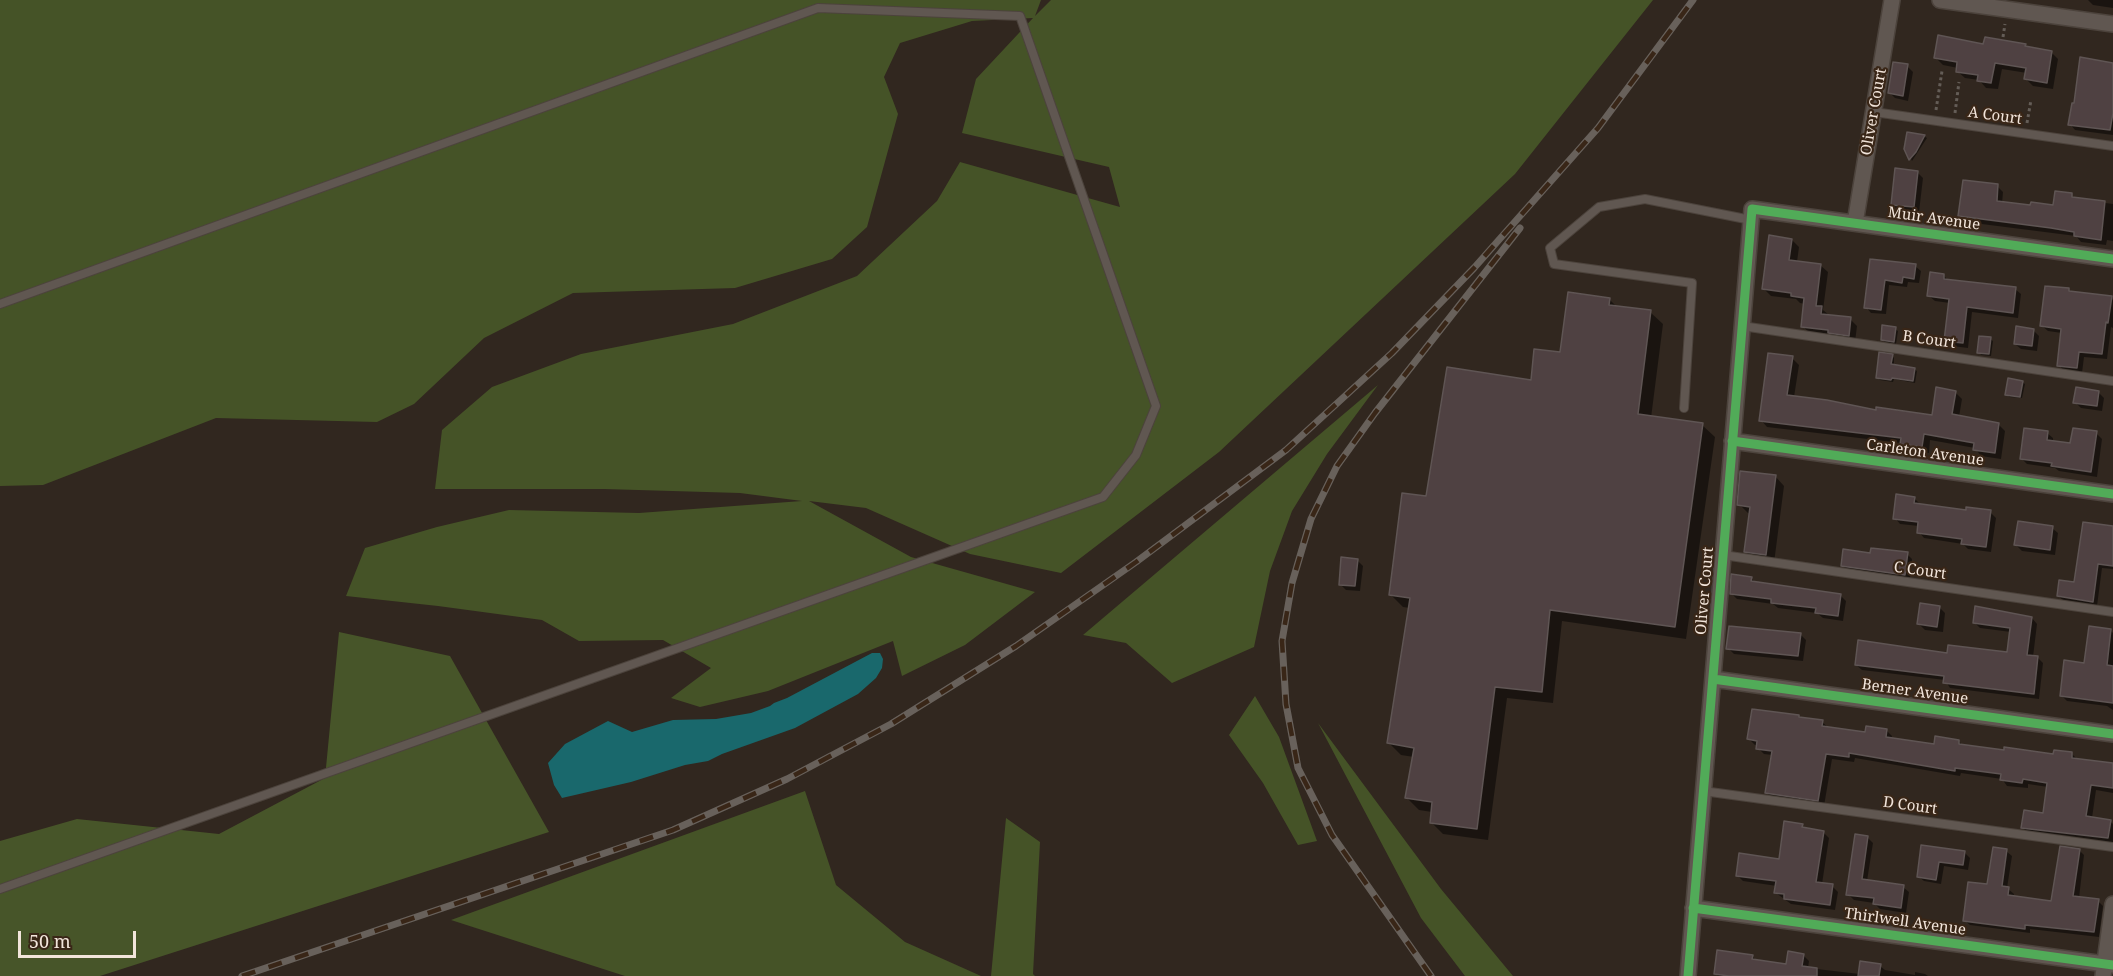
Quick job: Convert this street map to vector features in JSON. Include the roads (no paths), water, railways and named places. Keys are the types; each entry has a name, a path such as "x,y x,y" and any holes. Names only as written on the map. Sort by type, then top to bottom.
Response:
{"street":[{"name":"Oliver Court","path":"1855,224 1892,0"},
{"path":"1940,0 2113,24"},
{"name":"Oliver Court","path":"1688,976 1751,214"},
{"name":"Muir Avenue","path":"1751,214 1855,224 2113,259"},
{"name":"Carleton Avenue","path":"1732,441 2113,494"},
{"name":"Berner Avenue","path":"1713,679 2113,734"},
{"path":"2107,968 2113,904"},
{"name":"Thirlwell Avenue","path":"1694,908 2107,968"}],"lane":[{"path":"0,304 818,8 1020,16 1156,406 1136,455 1102,497 0,889"},
{"name":"A Court","path":"1874,112 2113,146"},
{"path":"1684,408 1692,283 1554,264 1550,248 1599,207 1645,199 1751,214"},
{"name":"B Court","path":"1742,326 2113,381"},
{"name":"C Court","path":"1723,555 2113,612"},
{"name":"D Court","path":"1703,792 2113,847"}],"water":[{"path":"872,653 880,653 883,659 882,668 876,678 858,694 795,728 708,761 685,765 631,782 562,798 554,785 548,763 565,744 608,721 632,732 673,720 716,719 751,713 787,698"}],"railway":[{"path":"242,976 673,830 787,779 891,724 1016,646 1136,562 1286,450 1392,353 1474,268 1598,128 1693,0"},
{"path":"1431,976 1332,835 1298,768 1286,704 1282,641 1292,583 1311,519 1337,466 1375,413 1520,228"}]}
